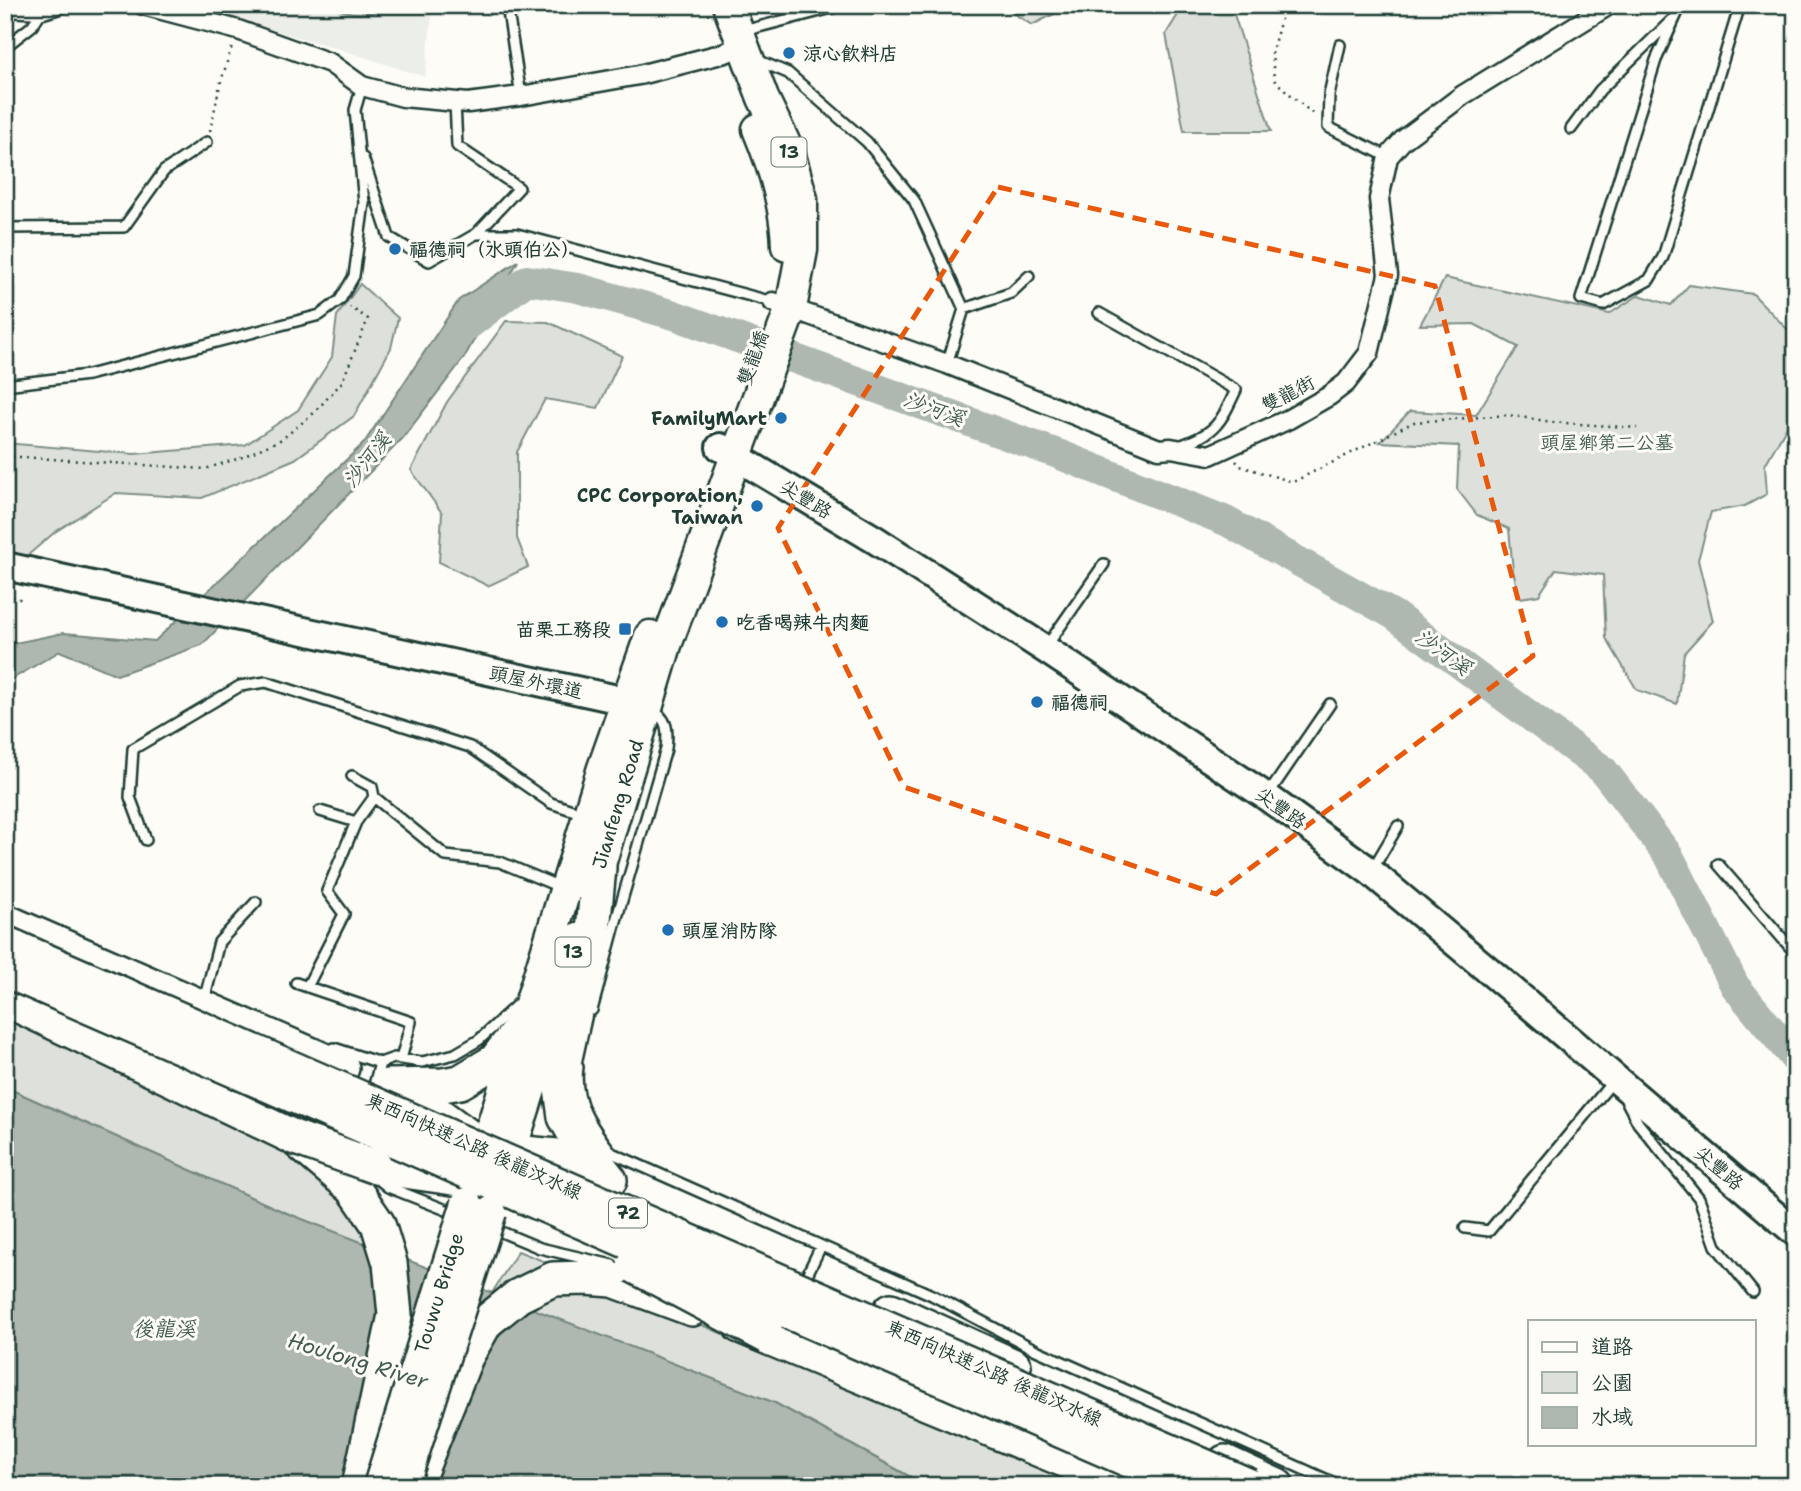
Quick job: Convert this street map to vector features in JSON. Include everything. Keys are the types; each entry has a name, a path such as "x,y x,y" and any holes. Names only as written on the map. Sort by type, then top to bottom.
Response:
{"highway":[{"path":"599,868 593,930 560,1081 565,1117 577,1138 610,1180"},
{"path":"5,921 389,1069 443,1085 460,1082 495,1061 526,1021"},
{"name":"東西向快速公路 後龍汶水線","path":"5,943 1251,1486"},
{"name":"東西向快速公路 後龍汶水線","path":"5,970 1188,1486"},
{"path":"5,999 293,1137 483,1197 582,1239 768,1337"},
{"path":"389,1069 438,1114 498,1152 557,1156 1277,1486"},
{"path":"293,1137 354,1189 378,1223 390,1263 395,1315 359,1486"},
{"path":"415,1486 466,1357 486,1322 518,1296 553,1279 586,1278 613,1280 768,1337 1127,1486"}],"main road":[{"name":"13","path":"708,5 734,49"},
{"name":"13","path":"728,5 734,49 780,198 787,244 782,305"},
{"name":"雙龍橋","path":"741,416 782,305"},
{"name":"Jianfeng Road","path":"498,1152 526,1021 589,816 636,705 741,416"},
{"name":"Jianfeng Road","path":"483,1197 599,868 636,705"},
{"name":"Touwu Bridge","path":"379,1486 483,1197"},
{"name":"Touwu Bridge","path":"402,1486 483,1197"}],"street":[{"path":"143,5 238,30 330,64 362,86 403,97 468,103 639,75 734,49"},
{"path":"1388,157 1411,133 1463,95 1609,5"},
{"path":"5,7 50,7"},
{"name":"雙龍街","path":"782,305 947,364 1159,449 1171,448 1210,455 1289,419 1329,396 1346,383 1370,353 1388,275 1379,199 1388,157"},
{"name":"尖豐路","path":"728,451 874,539 1045,649 1266,797 1371,872 1796,1233"},
{"name":"頭屋外環道","path":"12,567 636,705"}],"lane":[{"path":"507,5 521,96"},
{"path":"833,5 832,8 741,32 734,49 788,74 867,142 914,200 964,309 947,364"},
{"path":"1681,5 1656,60 1581,299 1603,305 1649,280 1663,257 1740,5"},
{"path":"5,47 32,26 50,7"},
{"path":"1571,129 1600,90 1676,16"},
{"path":"1340,45 1329,95 1328,127 1388,157"},
{"path":"5,385 88,375 320,315 340,300 354,276 364,203 355,110 362,86"},
{"path":"358,139 389,237 429,261 476,234 519,188 457,146 456,102"},
{"path":"5,228 124,227 164,171 208,142"},
{"path":"476,234 517,234 563,244 782,305"},
{"path":"964,309 1011,293 1030,276"},
{"path":"1099,313 1236,390 1220,424 1198,439 1171,448"},
{"path":"1045,649 1104,564"},
{"path":"146,840 130,797 133,749 240,686 266,682 470,747 551,803 589,816"},
{"path":"1266,797 1330,704"},
{"path":"590,1017 615,921 666,749 668,728 659,713 636,705"},
{"path":"352,776 372,787 374,797 446,856 500,862 565,889"},
{"path":"307,987 344,914 327,891 356,822 374,797"},
{"path":"320,811 356,822"},
{"path":"1371,872 1398,826"},
{"path":"1718,864 1796,954"},
{"path":"256,902 219,942 205,997 284,1031"},
{"path":"296,983 411,1022 360,1135"},
{"path":"320,1043 389,1069 455,1054 479,1040 535,988"},
{"path":"580,1058 577,1071 579,1100 590,1124 612,1153 932,1295 1034,1349 1341,1486"},
{"path":"1465,1228 1489,1231 1615,1079 1638,1123 1699,1198 1716,1246 1752,1292"},
{"path":"366,1158 353,1160 388,1187 540,1248 684,1282"},
{"path":"796,1300 821,1246"},
{"path":"696,1284 783,1298"}],"path":[{"path":"1285,5 1272,51 1274,80 1328,127"},
{"path":"208,142 220,85 238,30"},
{"path":"5,456 205,469 240,458 282,439 314,413 342,382 368,319 340,300"},
{"path":"1223,449 1240,466 1293,482 1414,422 1508,415 1552,422 1637,428"},
{"path":"5,595 23,600"}],"highlighted area":[{"path":"998,187 1435,286 1533,656 1216,894 904,787 778,528"}],"shaded area":[{"path":"183,5 433,5 425,77 333,47"}],"green space":[{"path":"331,5 398,5 373,12 355,13"},
{"path":"1000,5 1072,5 1032,25"},
{"path":"1184,5 1233,5 1271,131 1184,131 1166,34"},
{"name":"頭屋鄉第二公墓","path":"1445,278 1609,314 1639,295 1671,305 1689,285 1753,294 1796,340 1796,410 1765,465 1767,494 1745,506 1711,512 1698,560 1713,621 1684,653 1677,704 1637,690 1606,638 1603,575 1556,569 1539,595 1520,598 1513,571 1509,529 1477,515 1457,489 1459,446 1380,442 1410,411 1476,415 1518,347 1474,324 1420,325"},
{"path":"360,284 398,318 391,348 354,416 295,459 202,498 116,493 55,532 27,556 5,551 5,443 134,454 245,445 298,410 332,357 337,316"},
{"path":"506,321 548,322 622,356 598,408 545,399 517,452 517,538 528,567 488,586 439,562 442,513 411,470 447,402"},
{"path":"5,1019 274,1141 358,1208 370,1246 284,1212 5,1087"},
{"path":"518,1251 1088,1486 927,1486 775,1403 492,1293"}],"water":[{"name":"沙河溪","path":"518,261 464,358 402,439 202,645 117,675 60,651 5,683 5,645 64,633 155,641 364,443 459,300"},
{"name":"後龍溪","path":"5,1087 284,1212 775,1403 927,1486 5,1486"}],"waterway":[{"name":"沙河溪","path":"463,329 527,280 578,288 674,315 1058,454 1226,521 1394,615 1603,770 1669,856 1735,986 1796,1060"}],"place":[{"name":"涼心飲料店","path":"789,53"},
{"name":"福德祠（水頭伯公）","path":"395,249"},
{"name":"FamilyMart","path":"781,418"},
{"name":"CPC Corporation, Taiwan","path":"757,506"},
{"name":"吃香喝辣牛肉麵","path":"722,622"},
{"name":"苗栗工務段","path":"625,629"},
{"name":"福德祠","path":"1037,702"},
{"name":"頭屋消防隊","path":"668,930"}],"water label":[{"name":"Houlong River","path":"358,1361"}]}
